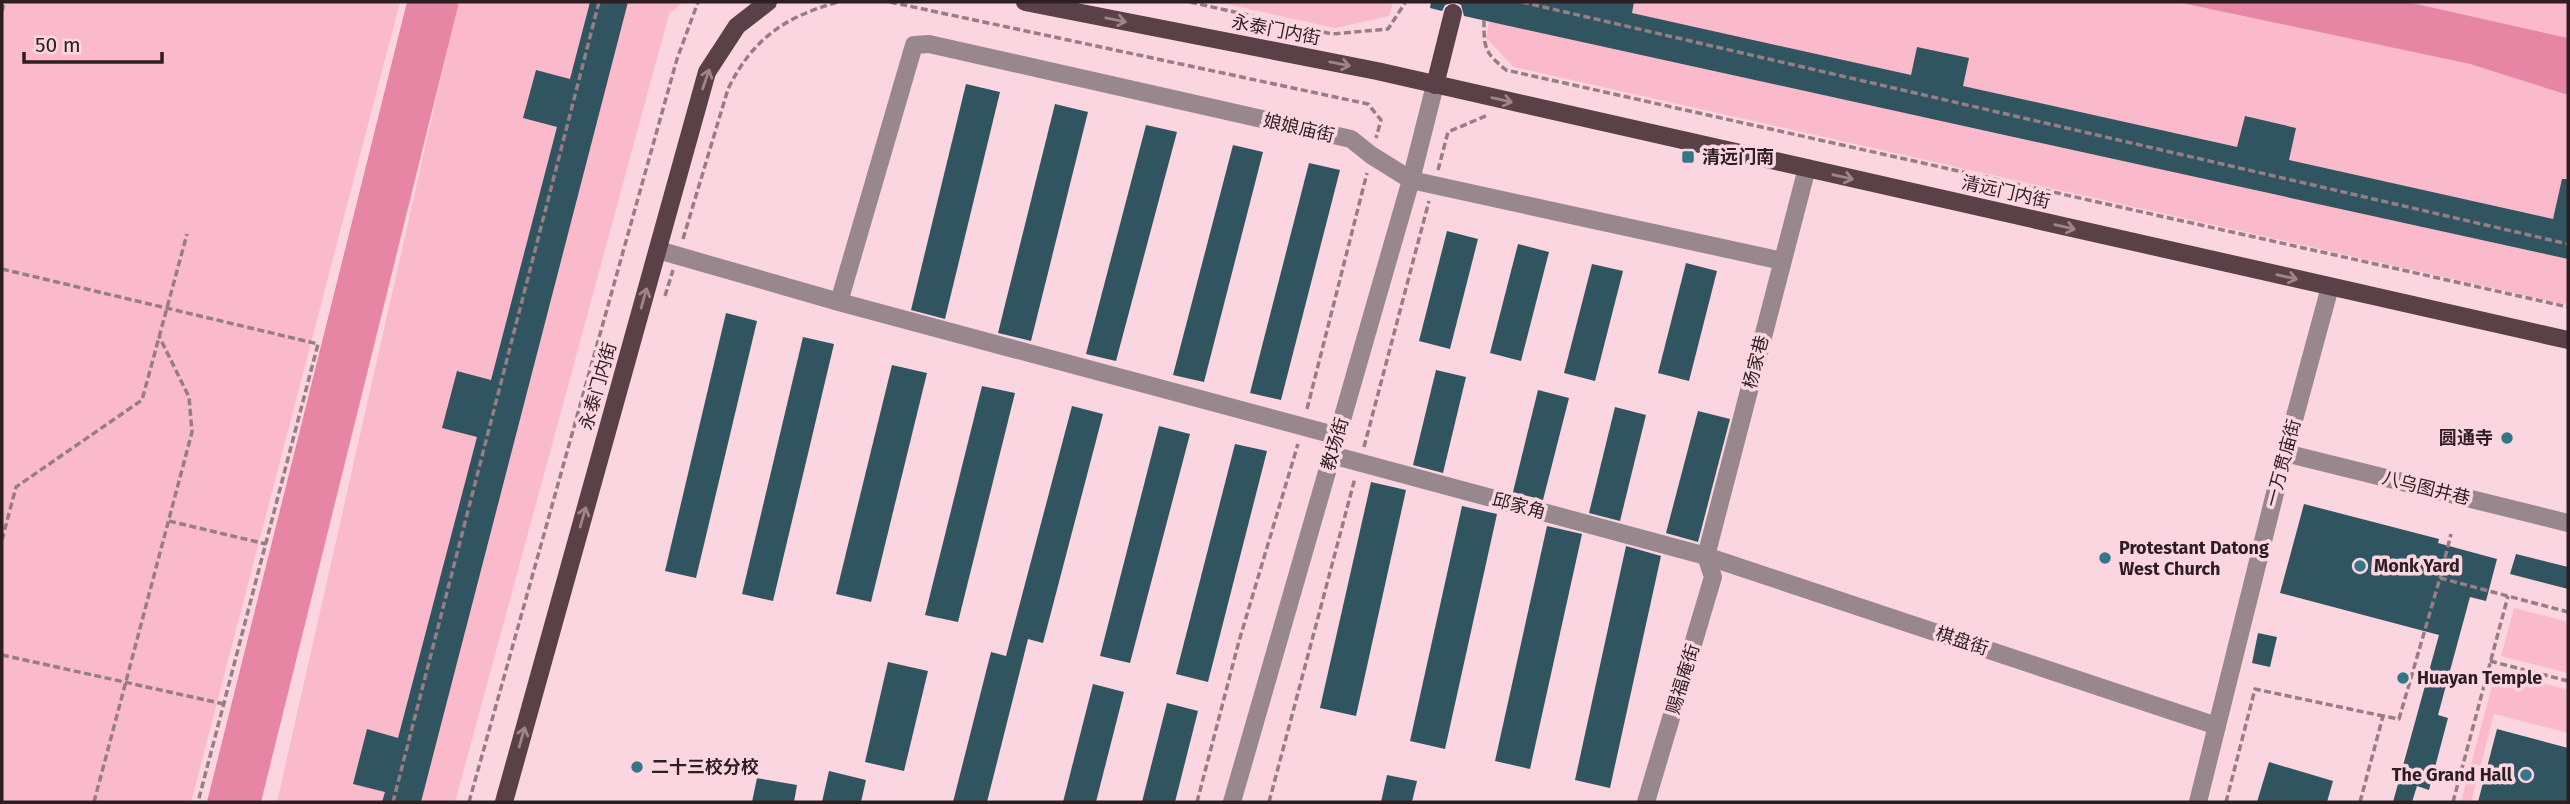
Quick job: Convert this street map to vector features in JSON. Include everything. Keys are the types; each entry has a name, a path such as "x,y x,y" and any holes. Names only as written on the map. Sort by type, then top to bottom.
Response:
{"main road":[{"name":"永泰门内街","path":"504,802 707,72 737,26 768,2"},
{"name":"永泰门内街","path":"1025,2 1377,71 1435,85"},
{"path":"1435,85 1453,13"},
{"name":"清远门内街","path":"1435,85 2568,340"}],"street":[{"name":"娘娘庙街","path":"839,302 914,45 929,44 1351,139 1411,180 1782,261"},
{"name":"教场街","path":"1232,802 1411,180 1435,85"},
{"name":"杨家巷","path":"1706,556 1807,169"},
{"path":"658,250 839,302 1338,436"},
{"name":"一万贯庙街","path":"2198,802 2285,453 2330,287"},
{"name":"八乌图井巷","path":"2285,453 2568,523"},
{"name":"邱家角","path":"1332,455 1706,556"},
{"name":"棋盘街","path":"1706,556 2217,726"},
{"name":"赐福庵街","path":"1646,802 1713,577 1706,556"}],"path":[{"path":"2,12 4,2"},
{"path":"393,802 599,2"},
{"path":"469,802 677,60 698,2"},
{"path":"665,296 729,89 739,66 755,46 781,23 838,2"},
{"path":"890,2 1368,104 1381,120 1303,426 1239,641 1197,802"},
{"path":"1190,2 1332,34 1388,29 1405,3"},
{"path":"1522,2 2568,244"},
{"path":"1484,20 1484,46 1490,57 1506,70 2568,307"},
{"path":"2,540 16,487 142,400 187,234"},
{"path":"2,269 318,344 198,802"},
{"path":"94,802 192,432 189,397 159,336"},
{"path":"169,521 265,544"},
{"path":"2226,802 2255,689 2399,719 2451,534"},
{"path":"2440,578 2568,612"},
{"path":"2453,802 2508,596"},
{"path":"2,655 224,704"},
{"path":"2490,662 2568,681"},
{"path":"2360,802 2383,716"}],"shaded area":[{"path":"2,2 400,2 191,802 2,802"},
{"path":"407,2 459,2 261,802 207,802"},
{"path":"458,2 683,2 669,14 455,802 277,802"},
{"path":"1217,2 1393,2 1389,16 1335,28"},
{"path":"1493,2 2177,2 2470,64 2568,95 2568,305 1514,67 1486,38"},
{"path":"2177,2 2408,2 2568,38 2568,95 2470,64"},
{"path":"2408,2 2568,2 2568,38"},
{"path":"2514,608 2568,622 2568,673 2501,656"},
{"path":"2496,671 2568,690 2568,733 2494,714 2471,802 2461,802"}],"building":[{"path":"590,2 628,2 421,802 382,802 385,792 353,784 367,729 398,738 477,437 442,428 457,371 491,380 557,127 523,118 536,70 570,79"},
{"path":"1431,2 1455,2 1445,5 1442,11 1430,8"},
{"path":"1455,2 1634,2 1632,13 1911,75 1917,47 1969,58 1963,86 2237,147 2245,116 2296,128 2289,160 2553,219 2562,179 2568,179 2568,259 1464,16 1461,5"},
{"path":"966,84 1000,92 945,319 911,310"},
{"path":"1055,104 1088,112 1031,341 998,333"},
{"path":"1146,125 1177,132 1116,361 1086,354"},
{"path":"1233,145 1263,152 1204,382 1173,375"},
{"path":"1309,163 1340,170 1281,400 1250,393"},
{"path":"1447,231 1478,239 1450,349 1419,341"},
{"path":"1518,244 1549,252 1521,361 1490,353"},
{"path":"1686,263 1717,271 1689,381 1658,373"},
{"path":"1592,264 1623,271 1595,381 1564,373"},
{"path":"726,313 757,321 696,578 665,571"},
{"path":"803,337 834,344 773,601 742,594"},
{"path":"892,365 927,373 871,602 836,594"},
{"path":"1436,370 1466,377 1443,473 1413,465"},
{"path":"982,386 1015,393 958,622 925,615"},
{"path":"1538,390 1569,398 1543,500 1513,492"},
{"path":"1072,406 1103,414 1043,643 1028,639 987,802 953,802 991,652 1006,656"},
{"path":"1615,407 1646,415 1620,521 1589,513"},
{"path":"1698,411 1730,419 1698,542 1666,533"},
{"path":"1159,426 1190,434 1130,663 1100,656"},
{"path":"1235,444 1267,451 1208,682 1176,674"},
{"path":"1371,482 1406,490 1356,716 1320,708"},
{"path":"2304,504 2439,539 2438,543 2497,559 2486,601 2470,597 2438,715 2448,718 2429,790 2417,786 2412,802 2393,802 2439,635 2280,593"},
{"path":"1462,506 1497,514 1445,749 1410,741"},
{"path":"1547,526 1582,534 1530,769 1495,761"},
{"path":"1626,546 1661,556 1610,788 1575,780"},
{"path":"2516,554 2568,567 2568,589 2510,574"},
{"path":"2258,633 2277,637 2270,667 2252,663"},
{"path":"888,662 928,671 904,771 865,762"},
{"path":"1093,684 1124,692 1096,802 1063,802"},
{"path":"1167,703 1198,711 1175,802 1142,802"},
{"name":"The Grand Hall","path":"2497,729 2568,748 2568,802 2478,802"},
{"path":"2269,762 2333,781 2327,802 2257,802"},
{"path":"829,771 866,780 861,802 822,802"},
{"path":"1387,775 1417,781 1412,802 1381,802"},
{"path":"757,778 797,785 794,802 752,802"}],"place":[{"name":"清远门南","path":"1688,157"},
{"name":"圆通寺","path":"2507,438"},
{"name":"Protestant Datong West Church","path":"2105,558"},
{"name":"Monk Yard","path":"2360,566"},
{"name":"Huayan Temple","path":"2403,678"},
{"name":"二十三校分校","path":"637,767"},
{"name":"The Grand Hall","path":"2526,775"}]}
